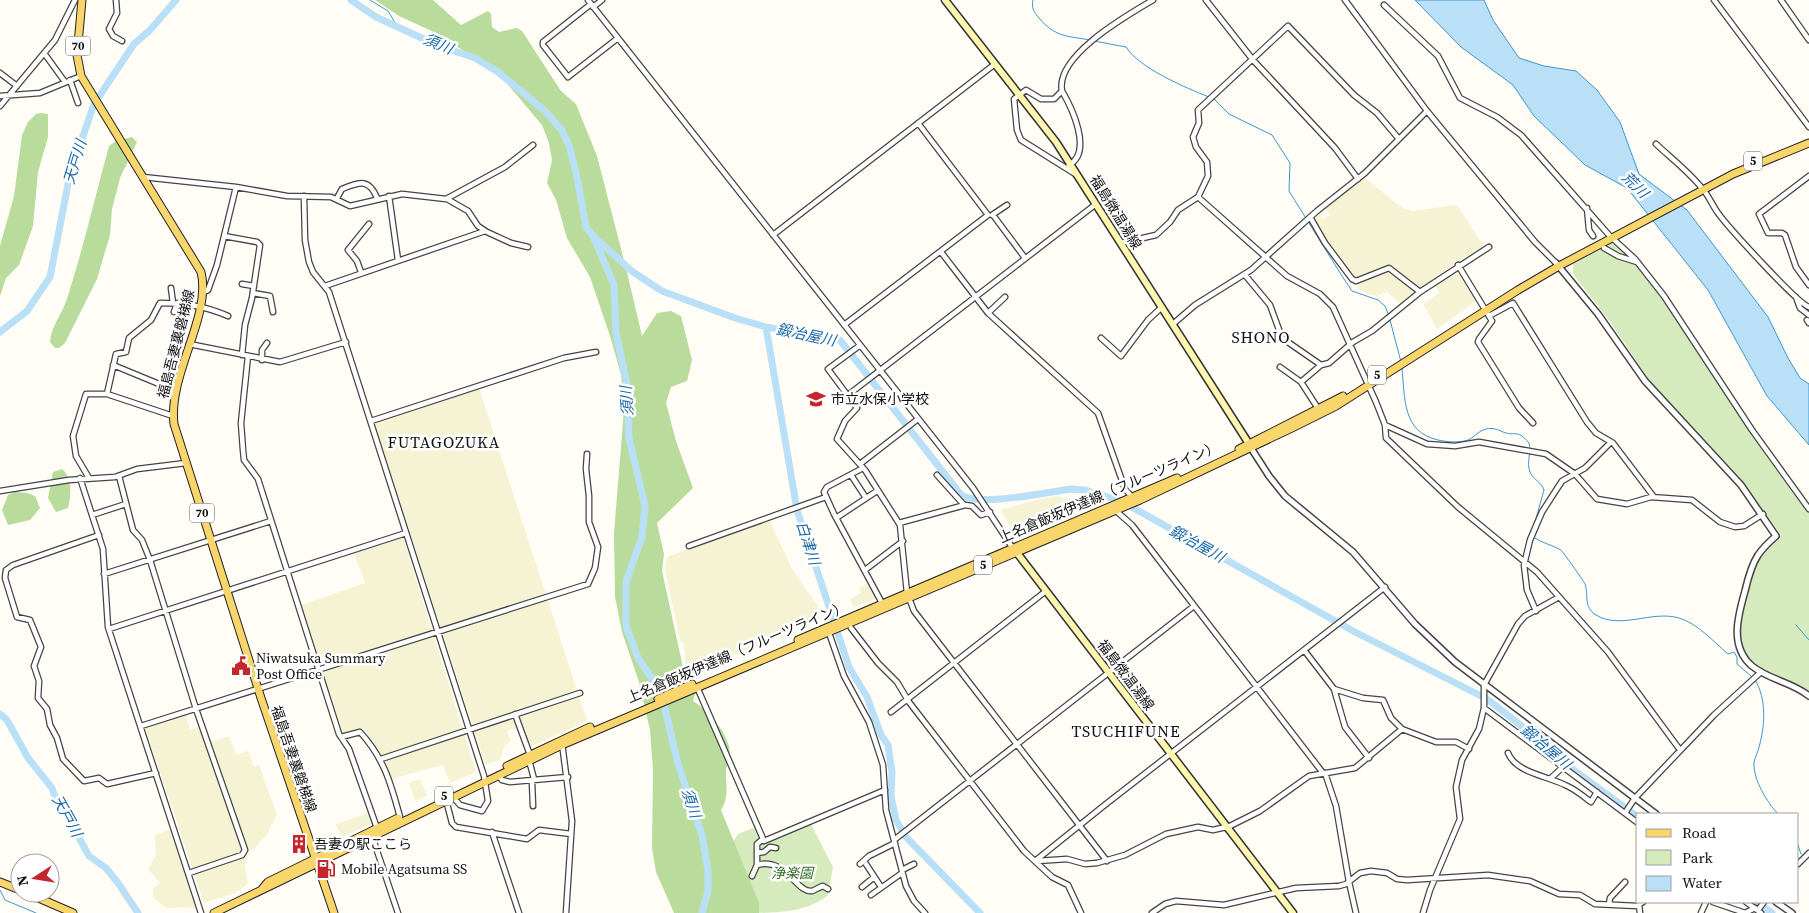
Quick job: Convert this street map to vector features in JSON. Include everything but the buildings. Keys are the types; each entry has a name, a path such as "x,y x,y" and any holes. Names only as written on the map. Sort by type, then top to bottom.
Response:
{"main road":[{"name":"福島吾妻裏磐梯線","path":"82,0 77,55 81,76 196,262 204,280 201,306 176,391 173,416 186,463 258,689 334,913"},
{"name":"福島微温湯線","path":"945,0 1019,93 1071,164 1250,446"},
{"name":"上名倉飯坂伊達線（フルーツライン）","path":"214,913 261,889 268,882 372,836 562,742 829,629 848,624 908,595 1133,499 1336,406 1557,264 1701,188 1809,141"},
{"name":"上名倉飯坂伊達線（フルーツライン）","path":"1486,311 1498,306 1557,264"},
{"name":"上名倉飯坂伊達線（フルーツライン）","path":"1250,446 1368,384"},
{"name":"福島微温湯線","path":"1014,549 1292,913"},
{"name":"上名倉飯坂伊達線（フルーツライン）","path":"848,624 882,603 908,595"},
{"name":"上名倉飯坂伊達線（フルーツライン）","path":"675,694 697,687 829,629"},
{"name":"上名倉飯坂伊達線（フルーツライン）","path":"316,860 400,817 498,775 529,757"},
{"path":"50,903 73,913"}],"street":[{"path":"0,106 59,34 75,0"},
{"path":"116,0 117,13 109,29 113,36 122,41"},
{"path":"602,0 591,3 543,42 543,45 568,77 618,38"},
{"path":"1062,165 1071,164 1079,148 1079,134 1073,111 1062,91 1063,72 1088,43 1153,0"},
{"path":"1206,0 1252,58 1335,148 1358,179"},
{"path":"1345,0 1427,111 1534,242 1557,264 1598,314 1654,392 1732,474 1763,514 1776,536 1758,555 1750,570 1736,631 1745,657 1761,672 1793,685 1809,696"},
{"path":"1714,0 1809,127"},
{"path":"1781,0 1809,40"},
{"path":"591,3 918,419 990,512 1014,549"},
{"path":"1384,5 1438,56 1460,98 1497,117 1521,135 1637,262 1664,296 1752,430 1809,509"},
{"path":"1121,243 1156,235 1170,222 1178,210 1198,197 1208,176 1206,162 1196,147 1193,137 1199,123 1198,110 1252,58 1290,26 1344,85 1377,114 1399,139"},
{"path":"44,52 68,81 78,103"},
{"path":"774,235 995,64"},
{"path":"0,73 17,86"},
{"path":"0,96 40,93 81,76"},
{"path":"1062,91 1052,100 1041,99 1026,90 1019,93 1014,99 1019,137 1078,176"},
{"path":"1173,324 1198,303 1245,275 1310,217 1358,179 1427,111"},
{"path":"918,123 1025,258"},
{"path":"447,199 505,167 533,144"},
{"path":"1656,144 1701,188 1718,214 1733,232 1809,307"},
{"path":"1809,176 1759,214 1768,233 1782,233 1785,235 1796,267 1809,285"},
{"path":"144,177 304,196 337,198 350,206 377,198 407,194 447,199 468,212 478,226 485,231 511,243 528,247"},
{"path":"337,198 340,189 366,183 372,186 377,198"},
{"path":"204,292 208,290 218,265 236,187"},
{"path":"304,196 308,258 313,272 325,286 346,342 485,779 488,801 481,812 474,807 460,805 450,798"},
{"path":"389,196 398,260"},
{"path":"1198,197 1293,281 1326,299 1337,312 1351,344 1385,424 1386,438 1458,507 1525,561 1559,597 1608,652 1680,750"},
{"path":"848,395 1096,204"},
{"path":"844,325 990,215 1007,205"},
{"path":"1587,208 1589,230 1593,236"},
{"path":"1310,217 1325,243 1352,279 1356,281 1389,268 1420,292"},
{"path":"361,272 357,261 348,250 370,224"},
{"path":"325,286 361,272 485,231"},
{"path":"224,236 259,242 253,293 245,325 241,423 244,456 258,479 340,737 349,749 377,828"},
{"path":"1301,382 1321,365 1329,363 1351,344 1372,331 1420,292 1489,246"},
{"path":"1604,248 1618,256 1637,262"},
{"path":"941,252 988,313 1098,413 1125,489 1133,499"},
{"path":"1458,266 1492,323 1478,342 1519,408 1533,423"},
{"path":"1245,275 1270,305 1280,335 1321,365"},
{"path":"242,284 254,286"},
{"path":"171,288 174,312"},
{"path":"253,293 270,296 273,312"},
{"path":"1796,296 1800,308 1809,315"},
{"path":"988,313 1005,297"},
{"path":"107,394 112,365 117,353 126,352 129,338 151,320 160,303 201,306 228,316"},
{"path":"1498,306 1513,303 1586,422 1625,456 1654,497"},
{"path":"1101,338 1121,356 1148,320 1162,307"},
{"path":"189,344 262,360 290,360 346,342"},
{"path":"262,360 262,350 268,343"},
{"path":"860,346 828,369 857,408 845,421 837,439 862,466 899,523 903,541 908,595 916,615 1107,861"},
{"path":"216,355 220,350"},
{"path":"371,421 564,358 596,352"},
{"path":"112,365 176,391"},
{"path":"1280,367 1301,382 1319,410"},
{"path":"89,478 76,456 73,432 86,394 107,394 173,416"},
{"path":"882,603 836,518 826,497 825,488 851,476 918,419"},
{"path":"1385,424 1427,444 1455,446 1479,442 1543,453 1555,458 1575,474 1597,499 1627,504 1654,497 1692,500 1720,522 1736,527 1744,526 1763,514"},
{"path":"1536,611 1526,590 1525,561 1531,537 1546,502 1562,481 1585,468 1611,442"},
{"path":"1250,446 1269,476 1285,496 1344,544 1439,648 1484,688 1634,800 1654,813"},
{"path":"141,726 319,671 590,583 596,568 598,546 589,522 587,454"},
{"path":"2,491 80,478 119,476 137,469 186,463"},
{"path":"937,475 964,505"},
{"path":"119,476 133,530 142,540 150,560 196,709 245,852 242,855 189,873"},
{"path":"851,476 866,498"},
{"path":"80,478 103,550 106,610 109,629 201,913"},
{"path":"836,518 877,491"},
{"path":"688,546 826,497"},
{"path":"92,514 126,504"},
{"path":"899,523 964,505 972,506 982,515 990,512"},
{"path":"1115,507 1132,525 1324,773 1336,806 1356,913"},
{"path":"104,574 271,520"},
{"path":"109,629 406,533"},
{"path":"99,535 13,565 5,572 5,578 17,617 30,620 41,647 34,666 39,681 38,698 47,709 50,725 58,738 60,752 66,763 84,781 100,778 107,784 156,773"},
{"path":"865,570 903,541"},
{"path":"1035,861 1385,587"},
{"path":"891,712 1046,591"},
{"path":"1423,913 1460,819 1456,787 1462,760 1480,729 1484,688 1518,624 1559,597"},
{"path":"881,887 862,862 894,841 1194,606"},
{"path":"848,624 878,663 897,682 1024,851 1052,878 1068,885 1081,913"},
{"path":"829,629 844,676 870,722 882,760 886,810 902,871 909,893 925,913"},
{"path":"1304,650 1334,689 1344,725 1369,758"},
{"path":"1625,812 1714,715 1761,672"},
{"path":"697,687 763,839"},
{"path":"1334,689 1363,698 1383,700 1391,718 1402,729 1436,742 1456,742 1469,749"},
{"path":"381,759 580,694"},
{"path":"1483,706 1636,821"},
{"path":"516,714 534,778 533,806"},
{"path":"1035,861 1067,859 1089,864 1107,861 1125,855 1166,834 1198,827 1213,830 1226,827 1260,811 1307,778 1324,773 1352,769 1369,758 1402,729"},
{"path":"340,737 360,732 381,759 400,817"},
{"path":"562,742 568,777 572,821 566,913"},
{"path":"1508,753 1521,766 1537,775 1551,778 1574,790 1591,802 1597,792"},
{"path":"1551,778 1563,767"},
{"path":"498,775 502,780 510,782 568,777"},
{"path":"763,839 766,841 884,790"},
{"path":"450,798 454,827 527,839 539,830 571,834"},
{"path":"492,832 519,913"},
{"path":"372,836 398,913"},
{"path":"752,876 757,865 757,844 763,839"},
{"path":"757,853 764,852 770,847 776,848"},
{"path":"1799,863 1809,853"},
{"path":"870,895 914,864"},
{"path":"757,865 778,866 806,890 813,890 822,886 828,889"},
{"path":"1152,913 1171,902 1185,901 1224,905 1302,887 1332,887 1349,882 1360,873 1371,871 1387,873 1404,880 1436,879 1474,874 1506,876 1530,881 1559,894 1580,895 1593,903 1641,903 1640,913"},
{"path":"862,887 874,878"},
{"path":"1609,904 1610,898 1625,882"},
{"path":"1716,903 1745,913 1758,910"},
{"path":"1748,903 1758,910"},
{"path":"1777,903 1792,913"}],"shaded area":[{"path":"1364,177 1402,208 1413,211 1457,205 1484,246 1455,263 1401,304 1387,292 1376,296 1360,290 1313,218 1318,214 1323,219 1330,215 1325,208"},
{"path":"1458,270 1477,300 1437,329 1423,304 1440,293 1435,285"},
{"path":"479,388 587,721 528,748 521,726 507,731 511,741 505,745 500,760 485,764 374,421"},
{"path":"1058,496 1086,505 1020,535 1014,534 1001,510 1036,500"},
{"path":"769,519 791,567 817,605 819,615 816,621 787,629 788,634 690,672 685,671 685,653 683,643 680,641 665,569 667,557"},
{"path":"403,537 476,772 450,783 443,765 392,779 385,760 363,728 341,734 301,605 365,583 354,553"},
{"path":"869,583 878,598 854,607 850,599 861,593 859,588"},
{"path":"186,715 190,730 198,727 206,744 229,736 236,755 248,751 254,767 259,765 277,814 266,836 247,856 245,866 248,884 235,893 204,903 145,728"},
{"path":"420,779 427,796 415,801 409,783"},
{"path":"369,813 373,823 342,837 335,824"},
{"path":"170,830 196,907 166,908 153,897 153,889 160,883 148,869 156,855 155,835"}],"green space":[{"path":"375,0 433,0 461,25 488,11 491,14 492,27 499,32 517,28 522,31 561,91 576,104 597,156 642,336 657,313 671,311 681,316 692,360 687,381 671,387 666,403 676,441 693,488 657,523 664,554 662,571 684,672 696,690 693,701 715,721 729,746 726,796 721,810 759,903 759,913 674,913 656,872 652,848 653,770 650,730 639,682 622,632 615,597 614,533 624,410 621,375 590,277 567,238 556,200 547,183 552,160 549,143 542,125 498,73 453,44 449,39 399,16"},
{"path":"36,114 48,114 48,137 38,172 33,226 19,265 6,278 0,296 0,246 14,196 22,135 28,122"},
{"path":"132,137 137,142 120,178 112,209 110,235 97,279 65,343 59,348 55,348 50,342 51,336 73,280 109,146 116,141"},
{"path":"1614,242 1634,261 1662,296 1809,513 1809,693 1755,665 1744,652 1740,642 1739,618 1755,562 1769,545 1781,535 1738,475 1650,381 1611,323 1573,274 1573,264"},
{"path":"62,469 70,482 70,498 68,508 56,512 48,498 53,472"},
{"path":"15,492 35,496 40,508 30,520 8,525 2,510 8,495"},
{"name":"浄楽園","path":"811,824 833,867 828,895 800,909 747,913 725,854 738,834 756,827 762,842 767,843"}],"water":[{"name":"荒川","path":"1415,0 1484,0 1493,20 1519,58 1544,66 1576,71 1597,90 1620,122 1639,174 1687,210 1768,317 1800,378 1809,384 1809,445 1767,396 1708,290 1627,188 1585,165 1534,116 1513,85 1461,47"}],"waterway":[{"name":"天戸川","path":"0,332 27,311 50,277 70,174 94,104 134,44 150,30 176,0"},
{"name":"須川","path":"351,0 376,17 439,46 475,58 498,72 545,111 561,129 569,145 586,227 593,236 614,285 616,333 627,385 629,438 645,506 642,537 626,582 626,626 638,658 661,692 678,764 702,835 708,871 708,891 702,913"},
{"path":"370,0 388,11 397,26"},
{"path":"1033,0 1034,12 1050,29 1062,35 1090,40"},
{"path":"1094,41 1126,47 1132,55 1152,70 1209,97"},
{"path":"1213,98 1229,114 1272,135 1290,163 1289,191 1342,276 1352,291 1378,300 1385,306 1389,316"},
{"name":"鍛冶屋川","path":"593,236 633,272 662,291 735,318 766,327 840,340 961,495 983,500 1071,489 1085,490 1121,501 1355,632 1487,699 1523,727 1545,749 1636,816"},
{"path":"1390,320 1401,362"},
{"name":"白津川","path":"766,327 797,510 849,667 867,697 881,735 888,745 892,772 891,796 896,820 906,837 980,913"},
{"path":"1402,368 1405,402 1408,412 1412,422 1426,436 1442,441 1461,442 1470,439 1479,432 1492,428 1518,434 1525,438 1529,443 1530,472 1544,490 1535,522"},
{"path":"1533,537 1563,552 1585,584 1589,608 1596,615 1616,621 1658,616 1669,616 1686,620 1705,633 1728,654 1734,652 1737,657 1737,664 1752,677"},
{"path":"1796,625 1809,640"},
{"path":"1755,680 1762,696 1764,713 1763,730 1754,762 1754,769 1758,783 1769,803 1777,813"},
{"name":"天戸川","path":"0,714 7,720 28,758 52,788 57,803 66,814 89,856 106,868 138,913"},
{"path":"1799,848 1801,854"},
{"path":"0,890 5,900 36,913"},
{"name":"鍛冶屋川","path":"1758,903 1772,913"}],"tunnel":[{"path":"1593,236 1602,246"}],"place":[{"name":"市立水保小学校","path":"816,399"},
{"name":"Niwatsuka Summary Post Office","path":"241,666"},
{"name":"吾妻の駅ここら","path":"299,844"},
{"name":"Mobile Agatsuma SS","path":"326,869"}],"district":[{"name":"SHONO","path":"1261,337"},
{"name":"FUTAGOZUKA","path":"444,442"},
{"name":"TSUCHIFUNE","path":"1126,731"}]}
